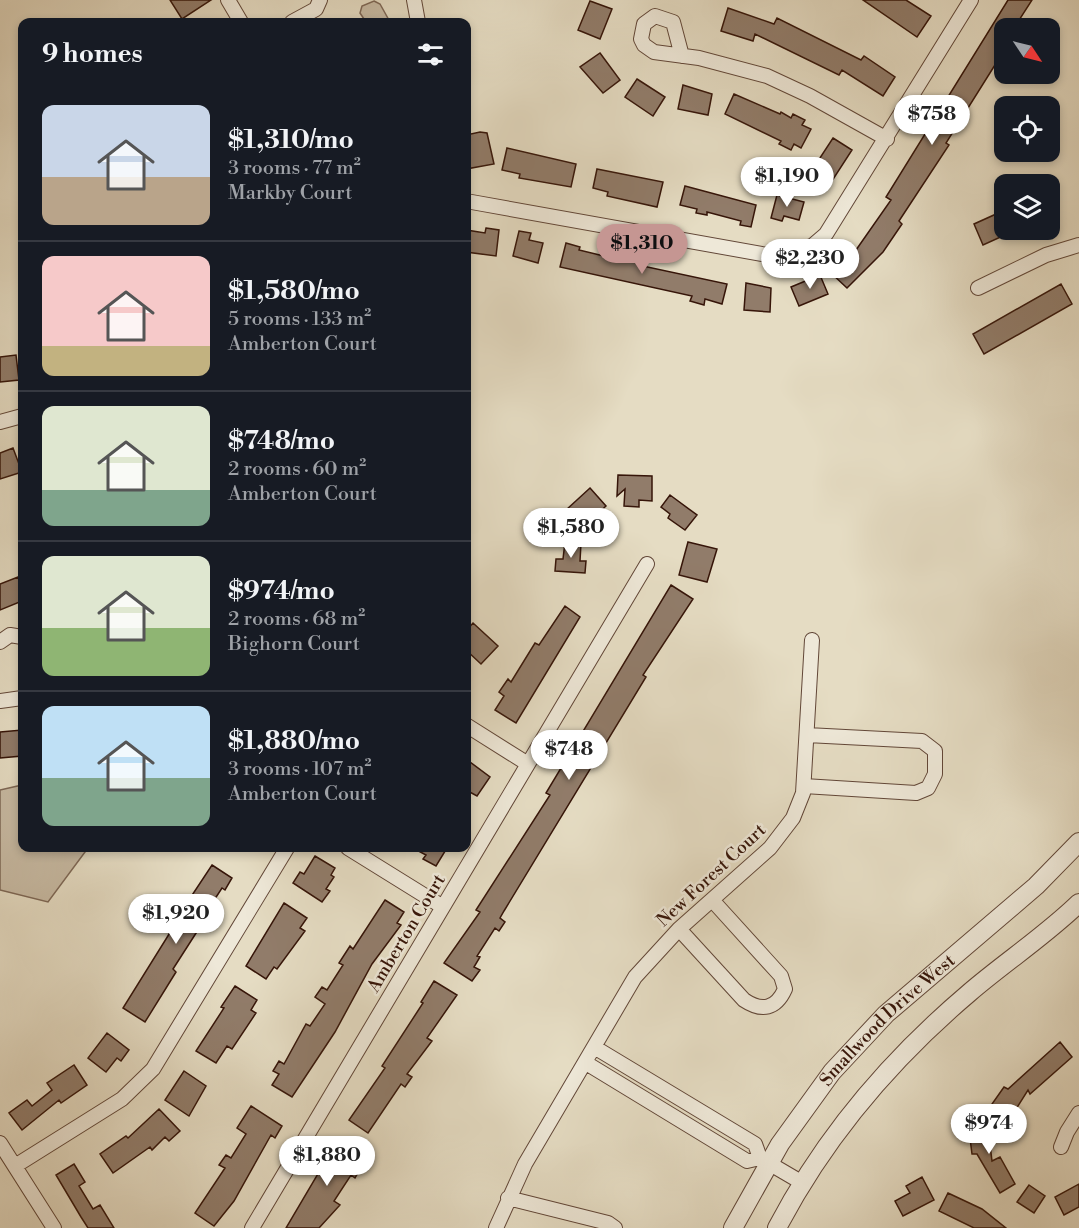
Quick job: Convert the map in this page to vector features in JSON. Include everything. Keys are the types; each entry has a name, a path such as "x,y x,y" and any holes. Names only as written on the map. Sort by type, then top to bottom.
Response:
{"street":[{"path":"228,0 239,18"},
{"path":"299,18 316,9 320,0"},
{"path":"414,0 417,18"},
{"path":"471,202 773,256 812,246 826,234 887,139 969,0"},
{"path":"682,56 743,68 767,76 810,96 887,139"},
{"path":"978,288 1046,255 1079,245"},
{"path":"0,422 18,417"},
{"name":"Amberton Court","path":"252,1228 647,564"},
{"path":"0,642 10,635 18,636"},
{"name":"New Forest Court","path":"496,1228 525,1164 586,1064 635,977 679,929 713,901 783,832 800,804 804,786 812,640"},
{"path":"0,701 18,699"},
{"path":"471,728 528,764"},
{"path":"804,786 916,793 928,788 935,774 935,751 922,741 807,735"},
{"name":"Smallwood Drive West","path":"733,1228 764,1161 832,1072 886,1014 1036,886 1079,842"},
{"path":"15,1166 122,1099 153,1069 285,852"},
{"path":"354,852 443,907"},
{"path":"679,929 744,1000 756,1008 768,1008 776,1004 785,989 781,976 713,901"},
{"name":"Smallwood Drive West","path":"777,1228 801,1182 854,1108 905,1051 970,992 1079,903"},
{"path":"594,1047 755,1144 764,1161"},
{"path":"586,1064 747,1161 764,1161 801,1182"},
{"path":"1061,1147 1067,1131 1079,1113"},
{"path":"0,1143 54,1228"},
{"path":"508,1198 608,1223 615,1228"}],"shaded area":[{"path":"374,1 380,4 388,18 363,18 360,13 362,6"},
{"path":"18,786 18,852 85,852 48,902 0,890 0,790"}],"building":[{"path":"170,0 211,0 184,18"},
{"path":"863,0 906,0 931,16 917,37"},
{"path":"1008,0 1032,0 1020,18 997,18"},
{"path":"590,1 612,9 600,39 578,30"},
{"path":"728,8 774,24 777,18 861,60 864,56 895,77 883,96 842,70 839,75 755,34 753,41 721,31"},
{"path":"994,23 994,67 946,143 949,145 899,221 902,224 883,252 847,288 831,273 854,248 856,250 891,200 886,197"},
{"path":"600,53 620,80 603,93 580,67"},
{"path":"637,79 665,97 653,116 625,97"},
{"path":"683,85 712,94 708,115 678,109"},
{"path":"734,94 780,114 781,112 791,118 793,114 805,120 802,125 811,129 801,148 794,144 791,150 779,144 781,141 725,114"},
{"path":"487,133 494,164 471,168 471,134"},
{"path":"833,138 852,150 830,184 819,177 822,172 814,167"},
{"path":"507,148 576,164 571,187 519,178 520,174 502,170"},
{"path":"597,169 663,182 657,207 607,196 608,192 593,188"},
{"path":"685,186 756,205 751,227 740,225 741,221 707,212 707,215 696,213 697,209 680,205"},
{"path":"777,195 804,202 799,220 784,216 782,221 771,218"},
{"path":"994,215 994,240 983,245 974,224"},
{"path":"486,228 499,230 496,256 471,253 471,231 485,233"},
{"path":"519,231 531,233 529,240 543,243 538,263 513,256"},
{"path":"566,243 580,247 579,250 608,257 609,252 622,255 621,259 639,263 638,265 727,284 722,304 705,299 704,305 690,301 692,296 560,267"},
{"path":"820,275 828,294 799,306 791,287"},
{"path":"746,283 771,288 770,312 744,310"},
{"path":"1061,284 1072,304 984,354 973,334"},
{"path":"16,355 18,380 0,382 0,357"},
{"path":"13,448 18,461 18,473 0,479 0,453"},
{"path":"618,475 652,476 652,501 639,500 639,507 624,506 625,489 617,496"},
{"path":"590,488 606,506 582,528 566,510"},
{"path":"670,495 697,515 685,530 668,518 670,514 661,507"},
{"path":"565,542 581,543 580,561 586,561 585,573 555,571 556,559 563,559"},
{"path":"688,542 717,549 707,582 679,575"},
{"path":"18,577 18,603 0,610 0,584"},
{"path":"671,585 693,599 643,675 646,677 504,911 500,918 505,922 499,931 495,928 477,956 480,957 474,967 480,970 472,981 444,963 480,912 476,910 550,795 546,793"},
{"path":"565,606 580,617 516,723 495,710 504,696 499,692 508,679 511,682 535,643 539,645"},
{"path":"473,623 498,646 481,664 471,655 471,625"},
{"path":"18,730 18,756 0,758 0,732"},
{"path":"471,763 490,777 477,796 471,793"},
{"path":"420,852 445,852 436,866 423,859 426,855"},
{"path":"315,856 335,868 331,875 334,877 326,889 330,891 322,902 293,883 300,872 304,874"},
{"path":"212,865 232,878 225,890 222,888 205,914 207,916 173,969 176,972 145,1022 123,1008 171,931 169,930"},
{"path":"385,900 404,912 397,923 401,925 372,964 335,1032 292,1097 272,1085 279,1074 273,1071 279,1061 284,1064 306,1024 310,1026 325,1004 315,997 322,987 327,990 343,965 339,963 350,946 353,949"},
{"path":"284,903 307,918 300,928 305,931 277,969 274,967 266,979 246,966"},
{"path":"434,981 457,995 427,1038 432,1041 407,1074 412,1077 405,1087 401,1084 368,1133 349,1120 385,1068 382,1066 423,1003 421,1002"},
{"path":"235,986 257,1000 251,1010 256,1013 232,1049 227,1046 216,1063 196,1051 224,1008 221,1007"},
{"path":"107,1033 129,1050 121,1061 117,1058 106,1072 88,1058"},
{"path":"1060,1042 1072,1057 1030,1094 1028,1090 1011,1117 992,1104 1004,1087 1008,1089"},
{"path":"74,1065 87,1085 61,1103 59,1100 22,1130 9,1113 27,1100 32,1106 52,1090 47,1083"},
{"path":"184,1071 206,1086 189,1116 165,1100"},
{"path":"251,1106 282,1126 275,1138 271,1135 234,1201 214,1226 195,1213 225,1168 219,1165 226,1155 231,1158 246,1134 237,1128"},
{"path":"159,1109 180,1131 169,1141 165,1137 152,1150 150,1147 113,1173 100,1154 126,1136 128,1138"},
{"path":"987,1120 992,1161 1000,1157 1015,1184 1000,1193 977,1154 972,1154 968,1122"},
{"path":"339,1138 363,1154 357,1163 362,1166 355,1178 351,1175 334,1201 340,1205 319,1228 286,1228"},
{"path":"74,1164 85,1182 79,1186 93,1209 100,1205 114,1228 88,1228 81,1217 56,1175"},
{"path":"922,1177 934,1200 903,1216 895,1201 910,1193 906,1186"},
{"path":"1079,1184 1079,1207 1064,1215 1055,1197"},
{"path":"1029,1185 1045,1196 1034,1213 1017,1202"},
{"path":"948,1193 982,1209 1006,1228 974,1228 939,1211"}]}
